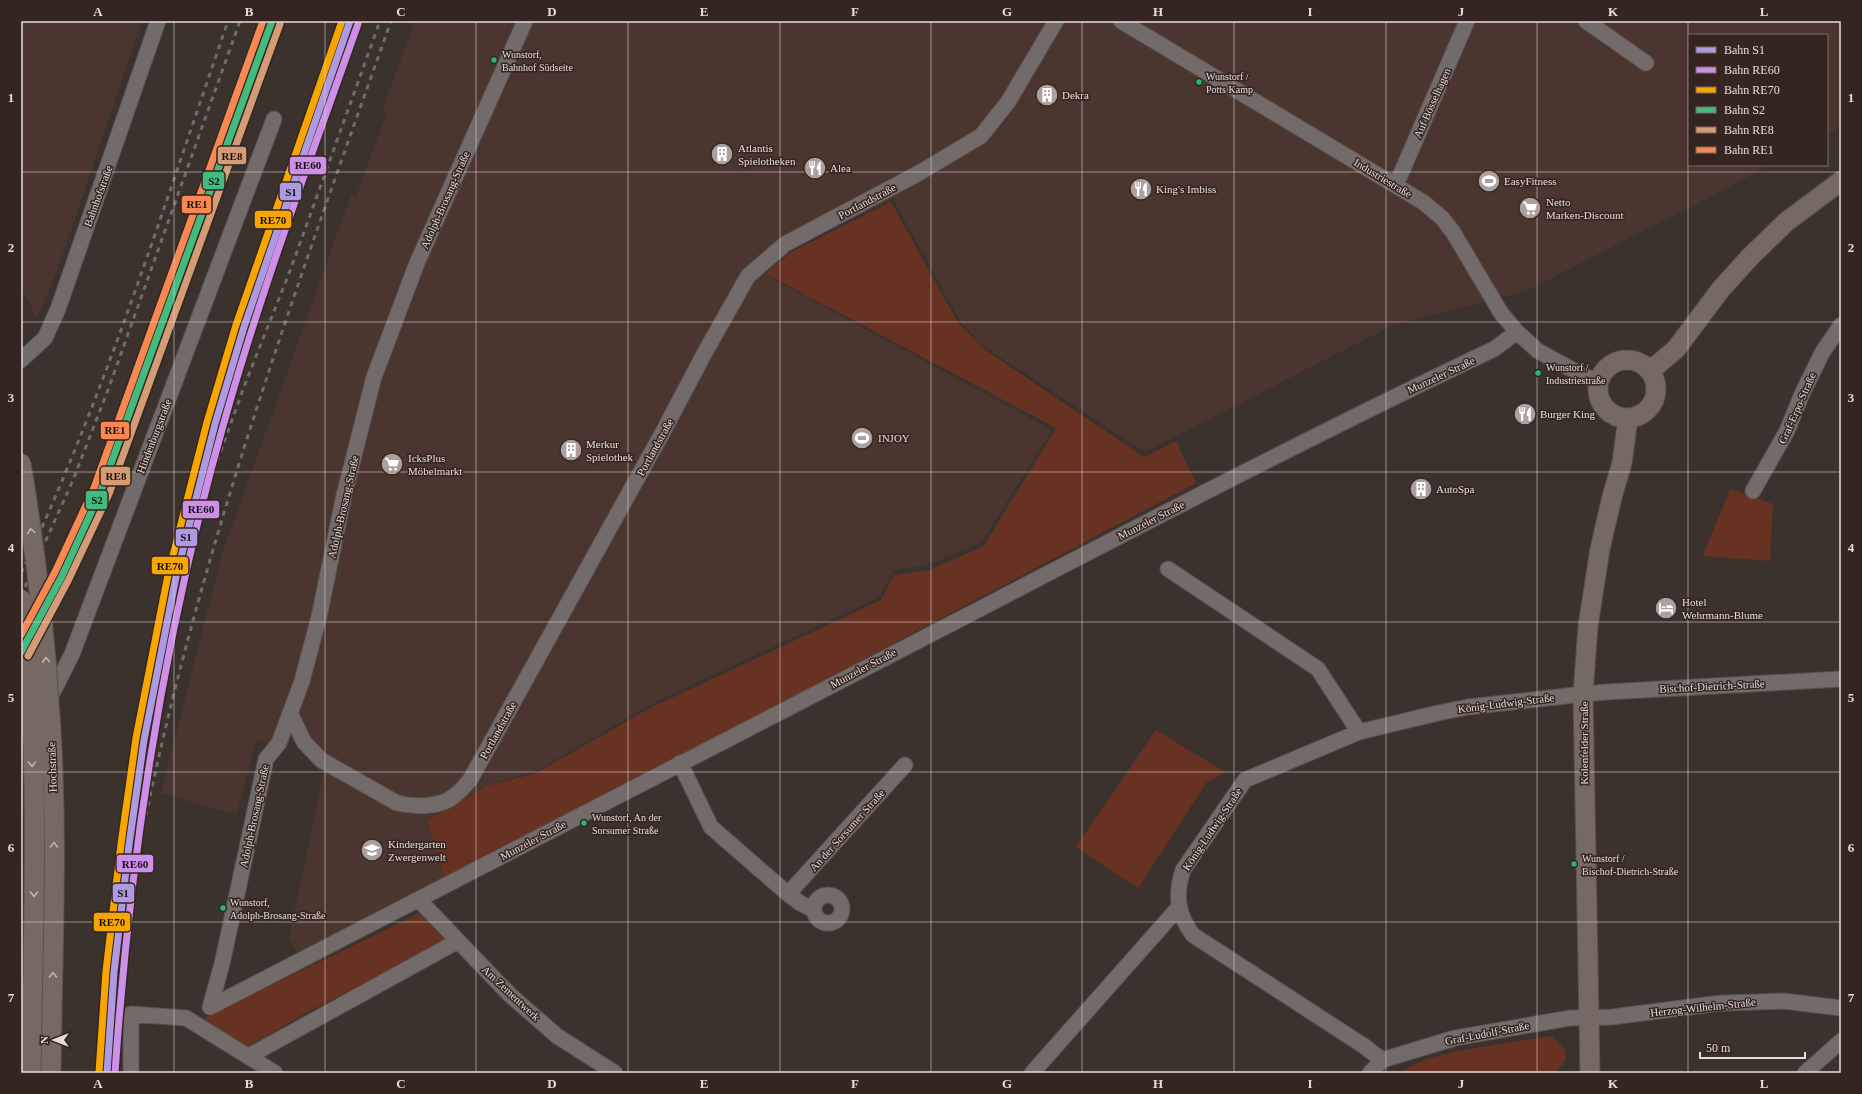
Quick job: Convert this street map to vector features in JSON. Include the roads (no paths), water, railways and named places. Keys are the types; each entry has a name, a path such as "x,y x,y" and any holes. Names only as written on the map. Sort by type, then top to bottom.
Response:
{"main road":[{"path":"1650,371 1676,349 1722,289 1755,252 1786,222 1841,181"},
{"path":"1635,360 1644,364 1650,371 1655,379 1655,397 1652,405 1645,412 1637,417 1628,418 1615,415 1604,407 1599,395 1599,382 1606,370 1617,361 1635,360"},
{"name":"Kolenfelder Straße","path":"1590,1073 1583,694 1588,626 1600,549 1612,497 1622,463 1628,418"},
{"name":"Hochstraße","path":"21,463 44,636 50,717 54,833 51,1073"},
{"name":"Hochstraße","path":"21,599 25,632 35,836 31,1073"}],"street":[{"name":"Bahnhofstraße","path":"21,360 45,338 58,309 158,21"},
{"name":"Adolph-Brosang-Straße","path":"210,1007 222,964 266,759 279,743 302,681 318,617 344,495 374,377 417,263 525,21"},
{"name":"Portlandstraße","path":"290,715 304,742 321,760 397,803 410,806 432,805 454,797 470,780 748,276 785,244 919,174 981,136 997,119 1056,21"},
{"name":"Industriestraße","path":"1120,21 1396,185 1442,218 1471,259 1501,313 1517,332 1538,351 1582,375 1599,382"},
{"name":"Auf Bösselhagen","path":"1396,185 1467,21"},
{"path":"1586,21 1646,63"},
{"name":"Hindenburgstraße","path":"21,745 43,711 72,654 274,119"},
{"name":"Graf-Erpo-Straße","path":"1753,491 1788,431 1802,394 1822,353 1841,325"},
{"name":"Munzeler Straße","path":"210,1007 1325,430 1494,349 1517,332"},
{"path":"1168,569 1318,670 1359,732"},
{"name":"Bischof-Dietrich-Straße","path":"1583,694 1841,679"},
{"name":"König-Ludwig-Straße","path":"1382,1060 1364,1046 1194,935 1185,924 1179,907 1178,884 1183,870 1245,780 1359,732 1468,707 1583,694"},
{"path":"680,763 711,826 788,894 800,903 814,910"},
{"name":"An der Sorsumer Straße","path":"788,894 905,765"},
{"name":"Am Zementwerk","path":"419,900 510,995 557,1036 615,1073"},
{"path":"1032,1073 1179,907"},
{"path":"249,1056 458,941"},
{"name":"Herzog-Wilhelm-Straße","path":"1588,1018 1612,1017 1722,1003 1764,1001 1783,1001 1841,1008"},
{"path":"131,1073 131,1014 186,1018 198,1024 275,1073"},
{"name":"Graf-Ludolf-Straße","path":"1382,1060 1455,1038 1564,1019 1588,1018"},
{"path":"1805,1073 1841,1041"},
{"path":"1370,1073 1382,1060"}],"railway":[{"path":"21,573 80,438 107,369 157,230 228,21"},
{"path":"21,596 73,480 108,390 240,21"},
{"path":"153,692 181,576 209,484 245,384 290,271 380,21"},
{"path":"110,1073 119,969 140,847 166,727 197,607 231,489 269,371 391,21"}],"rail line":[{"name":"RE1","path":"21,635 55,572 94,488 263,21"},
{"name":"S2","path":"21,652 62,576 101,491 272,21"},
{"name":"RE70","path":"99,1072 106,971 121,844 136,738 168,575 207,422 236,325 342,21"},
{"name":"S1","path":"107,1073 114,972 129,845 144,740 176,577 215,424 244,327 350,21"},
{"name":"RE8","path":"28,656 69,579 109,494 280,24"},
{"name":"RE60","path":"115,1073 121,991 140,828 166,666 183,586 202,506 238,375 287,224 358,24"}],"place":[{"name":"Wunstorf, Bahnhof Südseite","path":"494,60"},
{"name":"Wunstorf / Potts Kamp","path":"1199,82"},
{"name":"Dekra","path":"1047,95"},
{"name":"Atlantis Spielotheken","path":"722,154"},
{"name":"Alea","path":"815,168"},
{"name":"EasyFitness","path":"1489,181"},
{"name":"King's Imbiss","path":"1141,189"},
{"name":"Netto Marken-Discount","path":"1530,208"},
{"name":"Wunstorf / Industriestraße","path":"1538,373"},
{"name":"Burger King","path":"1525,414"},
{"name":"INJOY","path":"862,438"},
{"name":"Merkur Spielothek","path":"571,450"},
{"name":"IcksPlus Möbelmarkt","path":"392,464"},
{"name":"AutoSpa","path":"1421,489"},
{"name":"Hotel Wehrmann-Blume","path":"1666,608"},
{"name":"Wunstorf, An der Sorsumer Straße","path":"584,823"},
{"name":"Kindergarten Zwergenwelt","path":"372,850"},
{"name":"Wunstorf / Bischof-Dietrich-Straße","path":"1574,864"},
{"name":"Wunstorf, Adolph-Brosang-Straße","path":"223,908"}]}
